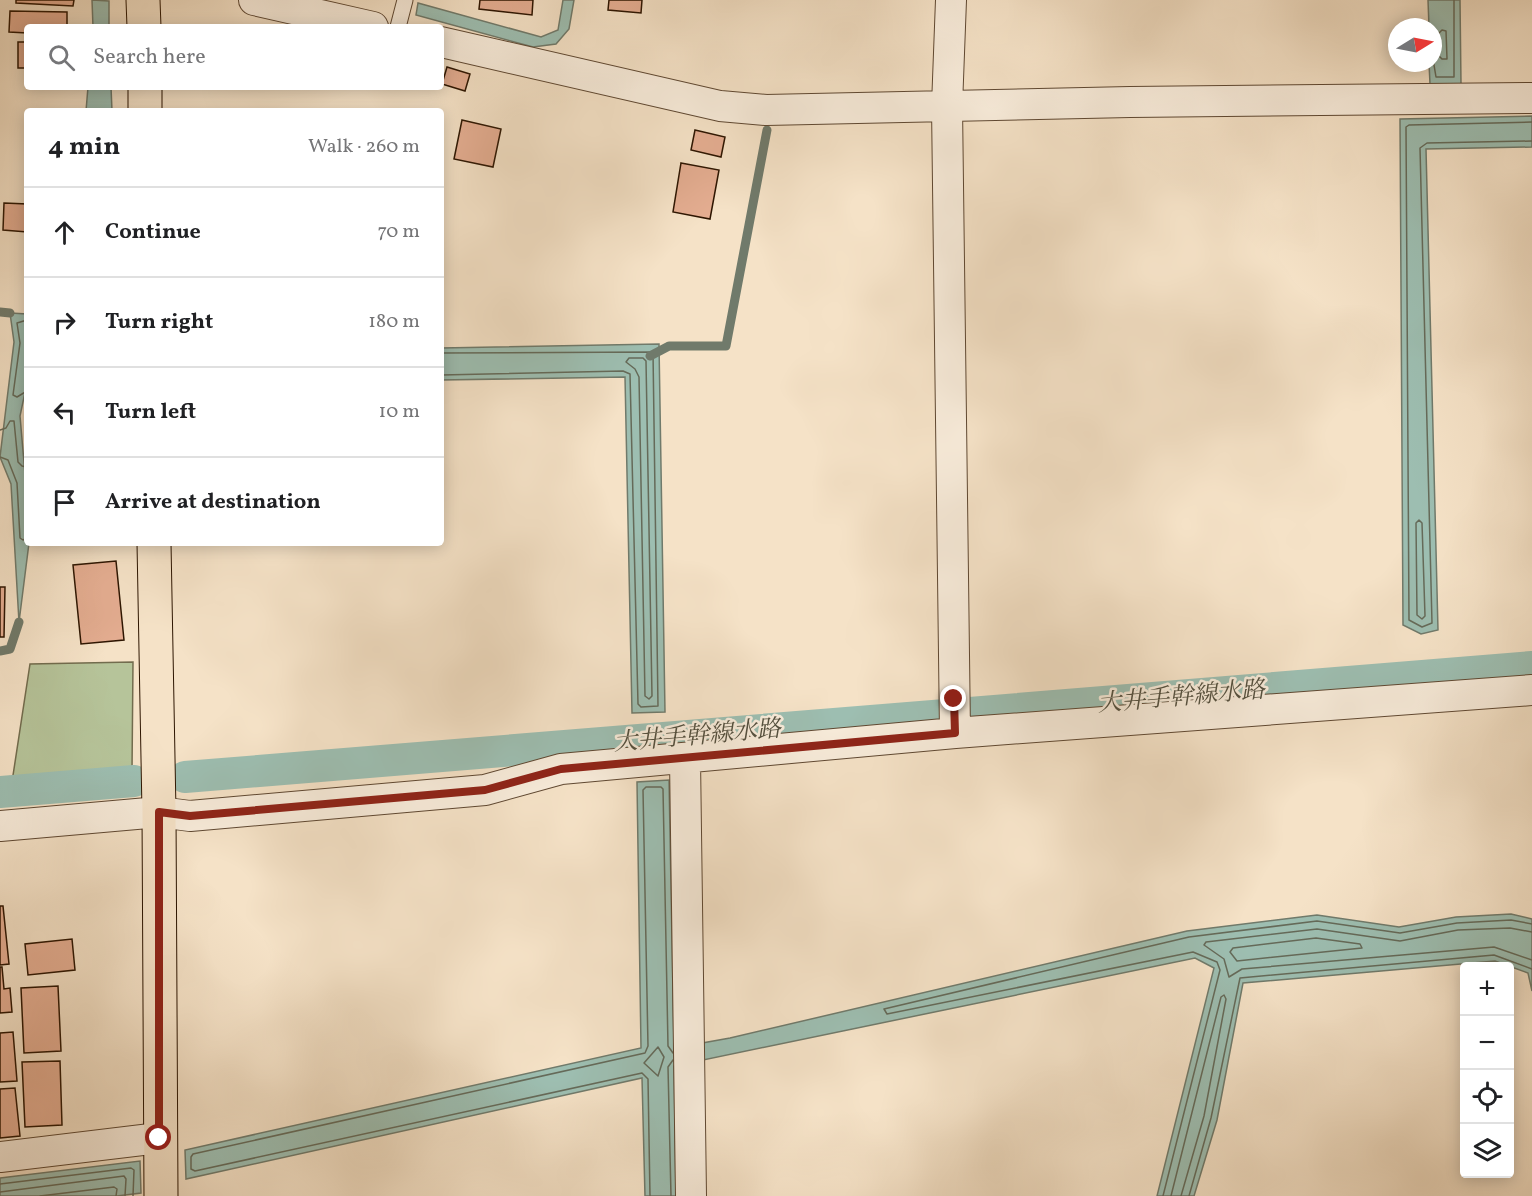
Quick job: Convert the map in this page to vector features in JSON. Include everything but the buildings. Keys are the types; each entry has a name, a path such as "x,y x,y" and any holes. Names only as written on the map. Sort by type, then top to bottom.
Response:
{"main road":[{"path":"143,0 144,24"},
{"path":"145,90 146,108"},
{"path":"154,546 159,812 160,1196"}],"street":[{"path":"254,0 360,24"},
{"path":"951,0 946,106 955,733"},
{"path":"444,43 720,106 766,110 1532,98"},
{"path":"0,826 159,812 190,816 485,790 561,769 955,733 1532,690"},
{"path":"685,759 691,1196"},
{"path":"0,1157 159,1138"}],"lane":[{"path":"399,24 405,0"}],"shaded area":[{"path":"133,662 132,771 12,782 30,664"}],"water":[{"path":"92,0 109,1 109,24 93,24"},
{"path":"563,0 574,0 569,29 556,44 533,47 416,15 418,3 541,37 558,30"},
{"path":"1428,0 1460,0 1461,84 1430,84 1429,72 1442,72 1442,18 1429,18"},
{"path":"88,90 111,90 112,108 86,108"},
{"path":"1532,116 1532,147 1426,149 1438,630 1421,634 1403,625 1400,119"},
{"path":"10,313 24,314 24,397 20,416 24,462 24,546 29,546 19,622 11,484 0,457 14,342"},
{"path":"659,344 665,712 632,713 625,377 444,380 444,348"},
{"path":"669,780 674,1048 730,1038 1187,931 1317,915 1399,927 1456,917 1511,914 1532,919 1532,991 1528,973 1514,968 1514,962 1495,961 1460,962 1460,964 1243,983 1217,1120 1194,1196 1157,1196 1214,968 1195,958 674,1066 676,1196 645,1196 642,1078 186,1179 185,1150 641,1048 637,782"},
{"path":"140,1161 141,1193 117,1196 0,1196 0,1178"}],"waterway":[{"path":"650,356 669,346 726,346 767,130"},
{"path":"0,312 10,313"},
{"path":"0,651 10,649 19,622"},
{"name":"大井手幹線水路","path":"185,777 1532,667"},
{"name":"大井手幹線水路","path":"0,792 134,781"}],"route":[{"path":"159,1138 159,812 190,816 485,790 561,769 955,733 954,699"}]}
